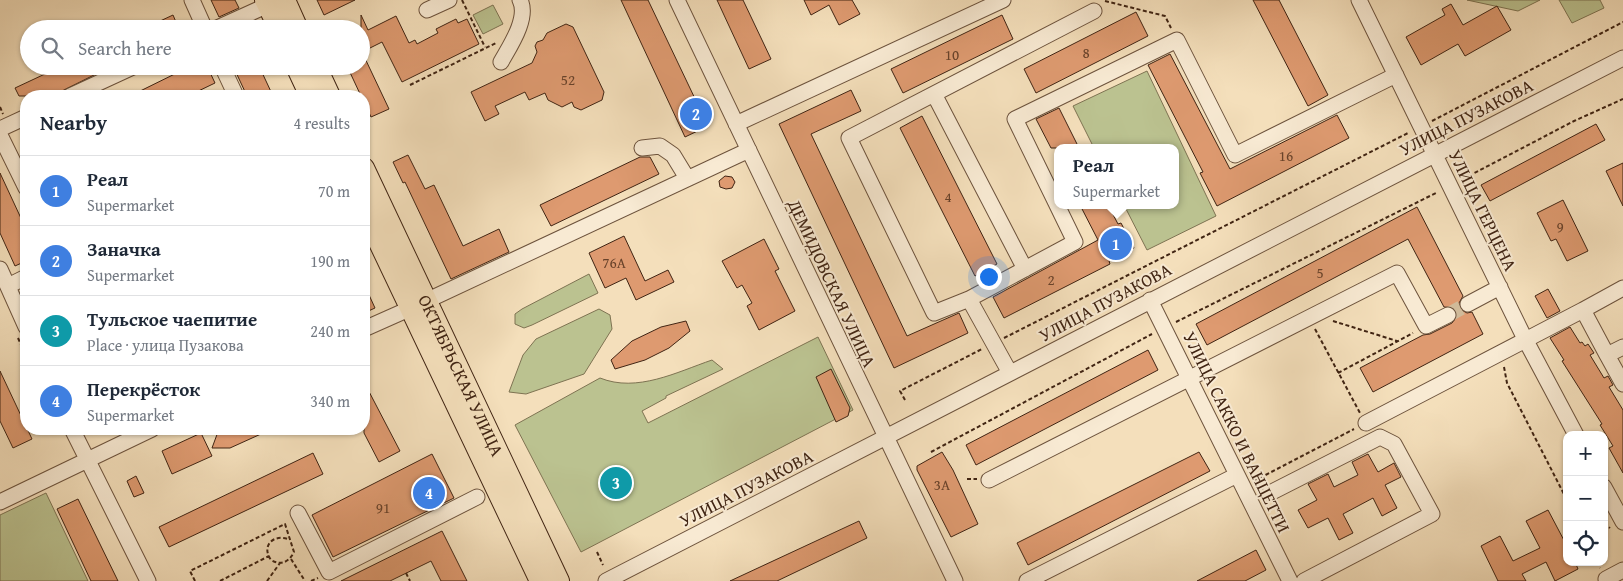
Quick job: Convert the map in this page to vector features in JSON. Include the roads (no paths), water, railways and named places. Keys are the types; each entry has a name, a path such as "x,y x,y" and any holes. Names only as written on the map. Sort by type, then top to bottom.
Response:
{"main road":[{"path":"273,2 277,20"},
{"path":"273,2 290,20"},
{"path":"300,75 307,90"},
{"path":"320,75 327,90"},
{"name":"ОКТЯБРЬСКАЯ УЛИЦА","path":"370,183 418,305 548,578"},
{"name":"ОКТЯБРЬСКАЯ УЛИЦА","path":"370,221 418,305"}],"street":[{"path":"192,0 201,20"},
{"path":"427,10 449,0"},
{"path":"501,62 516,33 522,10 520,0"},
{"name":"ДЕМИДОВСКАЯ УЛИЦА","path":"677,0 884,437 955,581"},
{"path":"736,124 1003,0"},
{"name":"УЛИЦА ГЕРЦЕНА","path":"1360,0 1525,339 1574,431"},
{"path":"234,20 273,2"},
{"path":"1059,209 1076,242 969,299 934,313 848,138 934,94 1102,3"},
{"path":"1054,199 1015,120 1177,40 1235,155 1396,75"},
{"name":"УЛИЦА ПУЗАКОВА","path":"606,581 1623,58"},
{"path":"83,90 115,75"},
{"path":"226,75 233,90"},
{"path":"934,94 1025,269"},
{"path":"0,129 20,120"},
{"path":"0,135 20,176"},
{"path":"642,148 660,146 673,155 687,178"},
{"path":"370,326 748,150"},
{"path":"0,269 7,295 20,317"},
{"path":"989,480 1398,272 1426,326 1448,315"},
{"path":"7,295 20,283"},
{"path":"1468,304 1500,288"},
{"path":"1366,423 1623,288"},
{"path":"969,299 1010,373"},
{"name":"УЛИЦА САККО И ВАНЦЕТТИ","path":"1150,300 1240,481 1286,580"},
{"path":"1583,310 1623,384"},
{"path":"1607,355 1623,347"},
{"path":"75,435 148,581"},
{"path":"0,502 139,435"},
{"path":"1270,493 1380,437 1394,444 1432,514 1304,581"},
{"path":"1027,581 1240,481"},
{"path":"1608,494 1623,522"},
{"path":"298,513 328,572 477,497"},
{"path":"1606,579 1623,570"}],"tunnel":[{"path":"1448,315 1468,304"}],"place":[{"name":"Заначка","path":"696,114"},
{"name":"Реал","path":"1116,244"},
{"name":"Тульское чаепитие","path":"616,483"},
{"name":"Перекрёсток","path":"429,493"}]}
